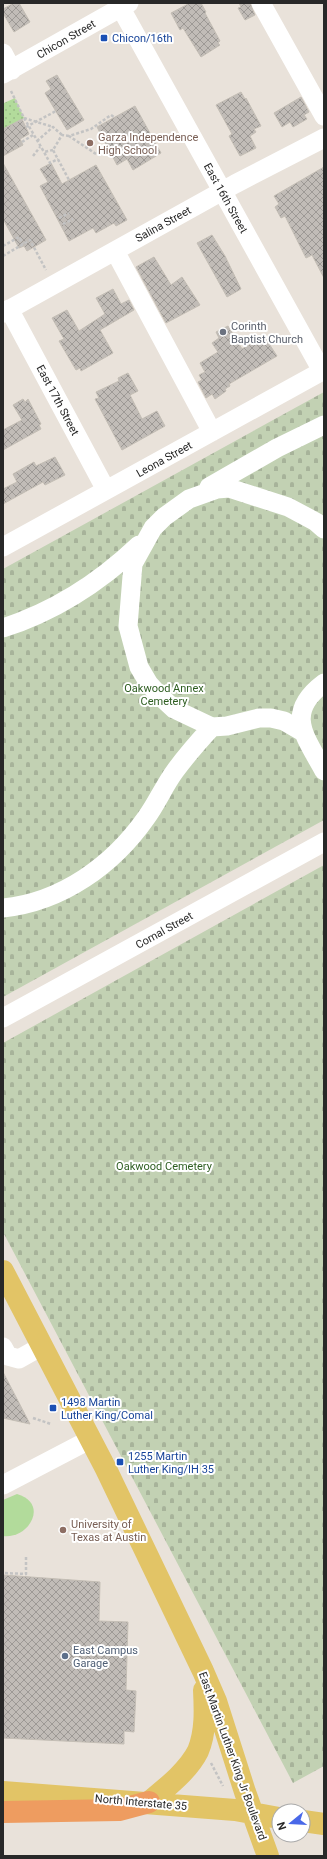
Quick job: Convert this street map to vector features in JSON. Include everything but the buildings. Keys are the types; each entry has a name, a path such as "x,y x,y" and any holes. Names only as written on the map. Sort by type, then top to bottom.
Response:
{"highway":[{"path":"3,1812 119,1810 149,1802"}],"main road":[{"name":"East Martin Luther King Jr Boulevard","path":"3,1271 90,1439 203,1671 216,1701 266,1851"},
{"path":"149,1802 190,1763 198,1750 206,1716 203,1671"},
{"name":"North Interstate 35","path":"3,1792 149,1802 235,1810 271,1817"},
{"path":"311,1822 324,1824"}],"street":[{"path":"261,3 324,116"},
{"name":"Chicon Street","path":"7,72 123,4"},
{"name":"East 16th Street","path":"123,4 222,191 323,371"},
{"name":"Salina Street","path":"6,311 222,191 324,138"},
{"path":"115,251 212,432"},
{"name":"East 17th Street","path":"6,311 106,490"},
{"name":"Leona Street","path":"3,547 323,371"},
{"path":"303,732 284,721 271,718 259,718 227,726 212,727 174,709 149,684 139,667 128,626 129,604 133,564 153,528 164,517 189,499 277,448 324,425"},
{"path":"189,499 217,489 229,488 288,507 316,522 324,529"},
{"path":"3,628 39,615 76,595 114,568 147,538"},
{"path":"324,683 317,688 305,703 300,716 303,732 324,771"},
{"path":"3,908 32,902 56,893 84,879 104,864 134,834 147,817 174,773 212,727"},
{"name":"Comal Street","path":"3,1018 324,842"},
{"path":"3,1347 8,1356 19,1359 42,1346"},
{"path":"3,1485 90,1439"}],"path":[{"path":"7,72 27,126 34,135 50,164 58,159"},
{"path":"27,126 56,111"},
{"path":"69,136 91,129 111,115 114,117"},
{"path":"24,118 53,127 62,135 69,136 96,154"},
{"path":"37,141 53,127"},
{"path":"22,142 34,135"},
{"path":"44,152 53,150 62,135"},
{"path":"33,156 40,147"},
{"path":"53,150 69,180"},
{"path":"59,218 69,213"},
{"path":"63,224 73,219"},
{"path":"3,246 19,237 23,244"},
{"path":"3,256 30,240 48,274"},
{"path":"33,1418 51,1424"},
{"path":"6,1573 26,1574 26,1556"},
{"path":"209,1758 223,1786"}],"green space":[{"path":"15,98 24,118 3,129 4,103"},
{"name":"Oakwood Annex Cemetery","path":"324,392 324,820 3,997 3,569"},
{"name":"Oakwood Cemetery","path":"324,865 324,1766 293,1783 3,1232 3,1043"},
{"path":"17,1494 27,1499 32,1505 34,1512 32,1520 21,1532 3,1536 3,1500"}],"place":[{"name":"Chicon/16th","path":"104,38"},
{"name":"Garza Independence High School","path":"90,143"},
{"name":"Corinth Baptist Church","path":"223,332"},
{"name":"1498 Martin Luther King/Comal","path":"53,1408"},
{"name":"1255 Martin Luther King/IH 35","path":"120,1462"},
{"name":"University of Texas at Austin","path":"63,1530"},
{"name":"East Campus Garage","path":"65,1656"}]}
